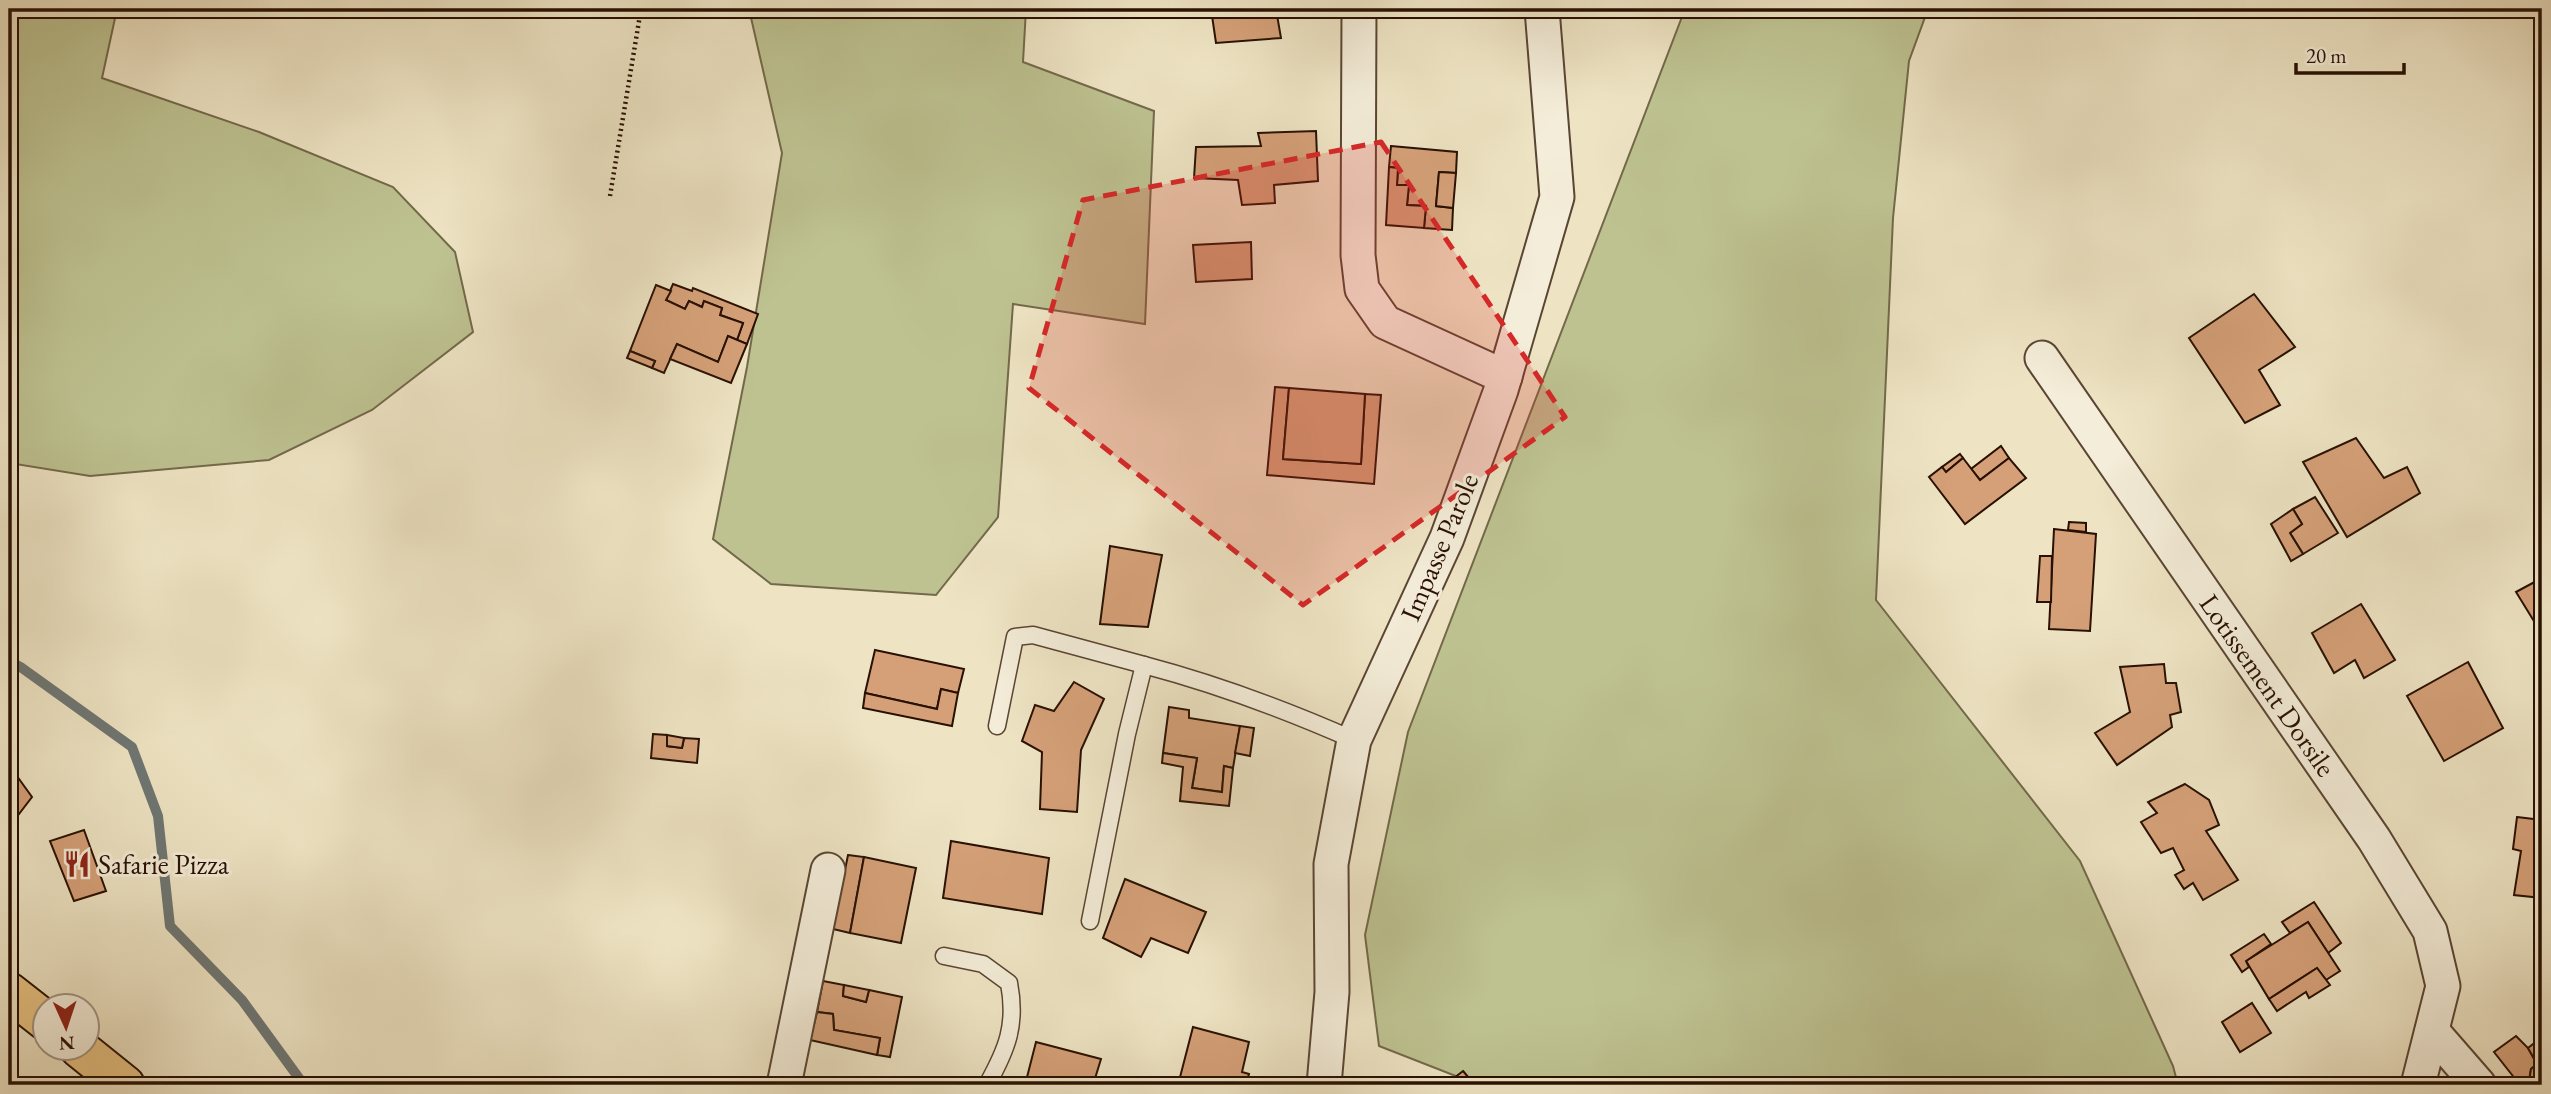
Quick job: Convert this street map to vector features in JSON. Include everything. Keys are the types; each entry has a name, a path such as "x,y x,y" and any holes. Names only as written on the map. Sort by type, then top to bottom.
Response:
{"main road":[{"path":"9,992 32,1010"},
{"path":"96,1062 125,1085"}],"street":[{"path":"1359,9 1358,255 1362,289 1385,322 1505,377"},
{"name":"Impasse Parole","path":"1324,1085 1332,992 1331,864 1354,740 1447,538 1505,377 1557,197 1542,9"},
{"name":"Lotissement Dorsile","path":"2042,358 2374,839 2430,931 2443,986 2418,1085"},
{"path":"784,1085 828,870"},
{"path":"2432,1031 2479,1085"}],"lane":[{"path":"997,726 1015,637 1033,635 1188,677 1283,709 1354,740"},
{"path":"1090,921 1144,665"},
{"path":"944,956 983,964 1009,983 1014,1008 1005,1053 987,1085"}],"path":[{"path":"610,196 641,9"}],"highlighted area":[{"path":"1381,142 1565,417 1303,605 1029,388 1083,200"}],"green space":[{"path":"9,9 117,9 102,78 259,132 393,187 455,252 473,332 372,410 269,460 90,476 9,463"},
{"path":"749,9 1026,9 1023,62 1154,111 1145,324 1013,304 998,517 936,595 771,584 713,539 747,367 782,153"},
{"path":"1685,9 1928,9 1909,61 1893,218 1876,600 2080,861 2173,1066 2178,1085 1570,1085 1471,1082 1379,1046 1365,935 1408,732"}],"building":[{"path":"1211,9 1276,9 1281,38 1216,43"},
{"path":"1316,131 1318,181 1274,185 1275,203 1242,205 1238,180 1194,178 1196,147 1261,146 1258,133"},
{"path":"1391,146 1457,152 1456,173 1439,172 1436,206 1453,208 1452,230 1424,228 1426,206 1407,205 1409,185 1397,185 1398,168 1389,167"},
{"path":"1389,167 1398,168 1397,185 1409,185 1407,205 1426,206 1424,228 1386,225"},
{"path":"1439,172 1456,173 1453,208 1436,206"},
{"path":"1251,242 1252,279 1196,282 1193,245"},
{"path":"673,284 692,291 693,288 758,314 747,344 737,340 743,323 720,315 722,308 704,301 702,307 689,301 685,309 666,300"},
{"path":"656,285 671,291 666,300 685,309 689,301 702,307 704,301 722,308 720,315 743,323 737,340 728,336 718,362 677,344 664,373 652,368 655,361 630,351"},
{"path":"2254,294 2295,347 2259,370 2280,405 2245,423 2189,338"},
{"path":"728,336 747,344 731,383 670,359 677,344 718,362"},
{"path":"630,351 655,361 652,368 627,358"},
{"path":"1275,387 1289,388 1283,459 1361,464 1365,394 1381,395 1374,484 1267,475"},
{"path":"1289,388 1365,394 1361,464 1283,459"},
{"path":"2356,438 2384,478 2407,467 2420,493 2347,537 2303,462"},
{"path":"2001,446 2009,458 1980,480 1971,469"},
{"path":"1960,454 1963,458 1946,472 1942,467"},
{"path":"1963,458 1980,480 2009,458 2026,478 1965,524 1929,477 1942,467 1946,472"},
{"path":"2315,497 2338,533 2303,554 2290,533 2302,524 2293,509"},
{"path":"2293,509 2302,524 2290,533 2303,554 2291,561 2271,524"},
{"path":"2069,522 2086,523 2086,532 2068,530"},
{"path":"2054,529 2096,534 2090,631 2049,629"},
{"path":"1110,546 1162,555 1148,627 1100,624"},
{"path":"2040,556 2052,556 2051,602 2037,602"},
{"path":"2542,578 2542,630 2540,631 2516,592"},
{"path":"2361,604 2395,660 2364,678 2355,660 2334,673 2312,633"},
{"path":"875,650 964,669 958,693 941,689 937,709 865,693"},
{"path":"2468,662 2503,728 2444,761 2407,696"},
{"path":"2164,664 2166,683 2176,683 2181,712 2170,715 2172,727 2117,765 2095,733 2130,712 2120,667"},
{"path":"1074,682 1104,699 1081,750 1077,812 1040,809 1042,752 1022,741 1035,705 1054,711"},
{"path":"941,689 958,693 952,726 863,708 865,693 937,709"},
{"path":"1169,707 1189,710 1189,718 1240,726 1233,768 1224,766 1222,792 1192,788 1197,758 1163,753"},
{"path":"1240,726 1254,728 1250,756 1235,753"},
{"path":"653,734 667,735 667,746 682,748 684,738 699,739 697,763 651,758"},
{"path":"667,735 684,738 682,748 667,746"},
{"path":"1163,753 1197,758 1192,788 1222,792 1224,766 1233,768 1229,806 1180,801 1183,767 1162,763"},
{"path":"9,765 32,797 9,827"},
{"path":"2185,784 2209,800 2219,825 2206,831 2238,880 2203,900 2193,883 2184,889 2175,875 2184,870 2173,848 2161,853 2141,822 2157,813 2148,802"},
{"path":"2517,817 2542,820 2542,898 2514,895 2521,851 2513,849"},
{"path":"84,830 106,891 74,901 50,841"},
{"path":"951,841 1049,858 1042,914 943,898"},
{"path":"848,855 864,857 850,933 833,929"},
{"path":"864,857 916,868 901,943 850,933"},
{"path":"1125,879 1206,912 1188,953 1151,938 1141,957 1103,938"},
{"path":"2314,902 2341,943 2328,953 2308,922 2290,933 2282,922"},
{"path":"2308,922 2340,971 2326,980 2317,968 2269,999 2246,961"},
{"path":"2264,934 2271,944 2246,961 2249,967 2242,972 2231,955"},
{"path":"2317,968 2330,985 2309,998 2306,992 2277,1011 2269,999"},
{"path":"823,981 844,985 843,996 866,1002 869,990 902,997 890,1057 877,1055 880,1038 834,1030 833,1014 817,1012"},
{"path":"844,985 869,990 866,1002 843,996"},
{"path":"2252,1003 2271,1033 2240,1052 2222,1022"},
{"path":"817,1012 833,1014 834,1030 880,1038 877,1055 810,1040"},
{"path":"1193,1027 1249,1042 1242,1072 1249,1074 1246,1085 1178,1085"},
{"path":"2516,1036 2528,1048 2537,1064 2531,1069 2529,1081 2532,1085 2520,1085 2494,1052"},
{"path":"2542,1037 2542,1060 2537,1064 2528,1048"},
{"path":"1036,1042 1101,1059 1093,1085 1025,1085"},
{"path":"2542,1060 2542,1085 2532,1085 2529,1081 2531,1069"},
{"path":"1463,1071 1475,1085 1445,1085"}],"waterway":[{"path":"9,661 132,747 158,816 170,926 242,1000 304,1085"}],"place":[{"name":"Safarie Pizza","path":"77,864"}]}
